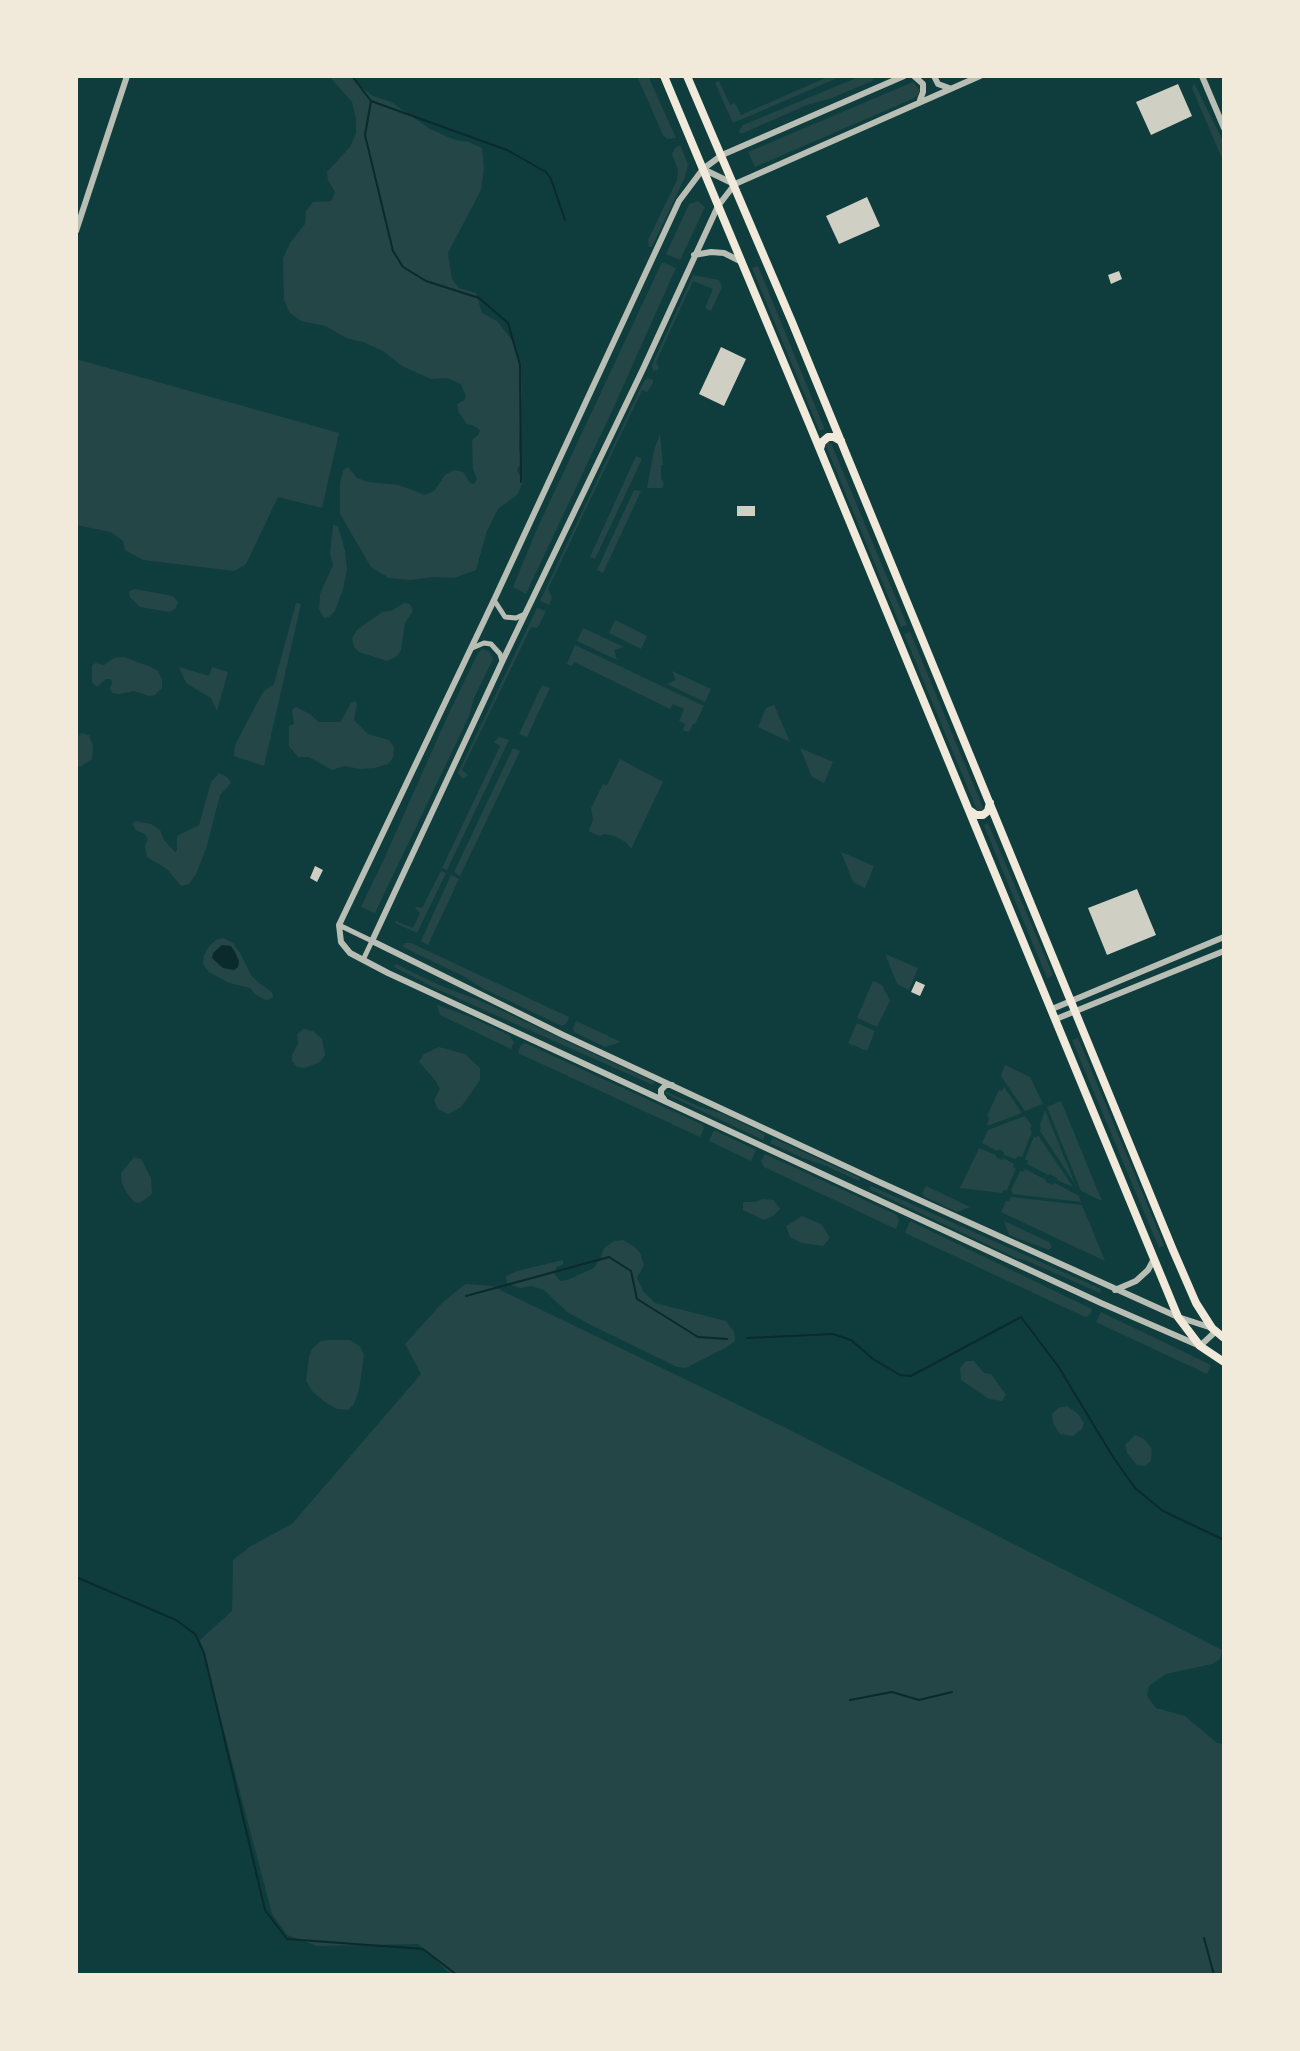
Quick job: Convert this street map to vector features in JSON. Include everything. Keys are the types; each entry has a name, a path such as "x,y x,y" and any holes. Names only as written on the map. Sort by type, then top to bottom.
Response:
{"main road":[{"path":"664,76 1178,1317 1200,1346 1224,1362"},
{"path":"687,76 735,184 1178,1261 1196,1303 1214,1330 1224,1338"},
{"path":"811,428 818,434 824,434 832,427 832,420"},
{"path":"821,451 826,438 834,437 841,442"},
{"path":"969,810 973,814 983,815 988,811 990,801"},
{"path":"978,831 979,824 985,820 994,819 999,823"},
{"path":"1159,1270 1178,1261"}],"street":[{"path":"76,231 127,76"},
{"path":"339,925 563,1035 877,1181 1115,1290 1214,1330 1200,1346 1096,1301 363,960 350,953 341,942 339,925 472,648 679,201 703,169 722,155 904,76"},
{"path":"914,76 924,88 917,102"},
{"path":"934,76 941,86 956,86"},
{"path":"363,960 718,206 735,184 980,76"},
{"path":"1202,76 1224,128"},
{"path":"703,169 735,184"},
{"path":"694,255 724,253 740,261"},
{"path":"494,600 505,617 516,618 525,614"},
{"path":"472,648 484,643 491,644 500,654 502,662"},
{"path":"1052,1009 1224,937"},
{"path":"1212,942 1216,954"},
{"path":"1056,1019 1224,951"},
{"path":"646,1091 656,1087 657,1081 653,1077"},
{"path":"664,1099 661,1090 666,1085 672,1085"},
{"path":"852,1187 862,1183 863,1177 859,1172"},
{"path":"870,1195 866,1191 867,1185 877,1181"},
{"path":"1115,1290 1136,1281 1154,1259"}],"shaded area":[{"path":"329,76 351,76 373,96 391,102 430,129 482,148 484,168 481,190 448,253 452,279 459,288 476,293 482,313 497,321 515,344 521,367 522,392 521,462 517,470 523,481 518,494 498,509 487,531 476,570 454,578 389,578 371,567 340,514 340,483 343,471 348,467 357,478 368,482 399,485 425,495 435,490 445,475 454,470 463,472 474,484 477,479 473,469 472,440 480,430 467,424 459,413 457,404 466,397 461,384 447,378 431,379 402,366 383,351 363,342 346,338 326,326 301,321 289,312 284,300 283,258 305,224 306,211 313,202 331,201 335,192 327,172 350,147 356,133 352,102"},
{"path":"637,76 648,76 676,138 667,139 663,135"},
{"path":"830,76 842,76 733,123 715,83 719,81 730,105 735,103 741,115"},
{"path":"861,76 873,78 741,134 739,131 743,125"},
{"path":"913,82 920,90 912,99 755,167 748,152"},
{"path":"1194,83 1224,143 1224,163 1192,88"},
{"path":"680,145 688,164 685,177 652,247 649,247 648,240 677,180 678,170 672,154"},
{"path":"698,201 705,207 680,260 666,254 689,204"},
{"path":"662,262 676,268 526,594 513,587 536,531"},
{"path":"758,266 823,425 822,430 819,430 752,268"},
{"path":"693,275 719,280 722,287 711,311 705,308 713,289 693,281 656,362 659,368 653,371 652,365"},
{"path":"76,359 339,433 322,508 278,497 246,564 234,571 143,560 125,550 123,541 111,532 76,525"},
{"path":"648,378 653,383 647,392 642,390 548,589 552,598 549,605 540,601 640,389"},
{"path":"660,434 661,478 664,484 662,488 647,488 654,450"},
{"path":"829,441 907,625 901,627 826,446"},
{"path":"636,456 642,459 595,559 590,557"},
{"path":"634,490 641,491 603,573 597,570"},
{"path":"333,525 338,526 347,570 335,611 324,618 319,609 320,594 333,565 330,554"},
{"path":"134,589 173,596 178,602 176,608 170,612 140,607 130,597 129,592"},
{"path":"296,603 301,604 264,766 234,756 235,745 263,692 274,684"},
{"path":"404,603 410,604 413,611 405,623 401,650 396,657 387,661 359,652 354,647 352,638 357,630 382,612 391,611"},
{"path":"537,608 546,611 537,628 531,627 462,770 468,775 463,779 458,773"},
{"path":"615,620 647,636 641,649 609,633"},
{"path":"583,628 624,647 614,650 617,660 577,641"},
{"path":"910,632 982,811 977,810 904,634"},
{"path":"575,645 704,706 695,724 689,732 683,730 685,724 679,721 684,709 673,704 670,709 574,662 572,666 567,664"},
{"path":"482,649 489,651 493,659 469,716 375,913 361,907 449,713"},
{"path":"124,657 158,671 162,688 155,695 134,691 112,693 111,679 106,679 97,687 92,682 92,665 104,665 114,658"},
{"path":"179,667 209,676 212,667 228,672 217,711 211,698 186,683"},
{"path":"672,671 711,689 705,702 667,684 676,680"},
{"path":"542,685 550,688 527,737 519,734"},
{"path":"355,701 354,720 368,734 389,740 394,747 393,758 388,764 360,769 344,766 332,770 309,757 298,757 289,746 289,726 294,724 292,710 296,707 318,722 340,722"},
{"path":"774,705 790,742 758,727 766,708"},
{"path":"81,733 89,735 93,746 92,759 80,767 76,764 76,751"},
{"path":"499,737 509,740 447,870 442,868 500,746 494,742"},
{"path":"513,748 520,751 460,876 454,872"},
{"path":"800,748 833,762 824,783 812,777"},
{"path":"620,759 663,782 631,849 626,842 614,836 599,836 589,831 593,819 591,808"},
{"path":"219,773 231,783 220,795 196,874 189,884 181,886 167,869 147,857 145,846 148,839 132,824 135,821 151,824 160,830 175,852 177,836 199,825 211,782"},
{"path":"988,823 1053,975 1047,978 985,828 984,825"},
{"path":"841,852 874,866 865,888 853,882"},
{"path":"441,871 446,873 417,933 395,923 413,928 420,913 415,908 422,908"},
{"path":"451,875 459,879 428,945 421,941"},
{"path":"223,938 233,943 251,975 272,992 273,997 264,999 250,988 229,983 209,972 203,964 204,955 209,946"},
{"path":"405,943 411,943 569,1017 567,1023 562,1026 484,989 403,947"},
{"path":"222,945 231,946 235,952 239,961 234,970 223,968 212,958"},
{"path":"885,954 918,968 909,990 897,984"},
{"path":"396,964 654,1082 653,1085 437,989 394,967"},
{"path":"873,981 882,985 890,1001 877,1027 857,1018"},
{"path":"437,1005 509,1035 514,1042 511,1049 440,1015"},
{"path":"576,1021 621,1042 605,1047 574,1032"},
{"path":"857,1023 875,1031 867,1051 848,1043"},
{"path":"303,1029 313,1031 322,1039 325,1055 320,1062 305,1068 297,1067 292,1061 298,1044 297,1034"},
{"path":"1078,1038 1164,1245 1159,1248 1072,1040"},
{"path":"525,1043 703,1125 700,1137 518,1053"},
{"path":"439,1047 465,1054 480,1068 480,1080 461,1107 448,1114 438,1109 434,1100 440,1089 419,1062 424,1054"},
{"path":"1005,1065 1030,1077 1043,1104 1025,1111 1001,1076"},
{"path":"1004,1087 1022,1113 987,1126 987,1116 999,1090 1002,1091"},
{"path":"664,1093 765,1134 763,1140"},
{"path":"1061,1101 1102,1201 1081,1191 1047,1107"},
{"path":"1045,1110 1075,1184 1040,1131"},
{"path":"1025,1116 1032,1126 1032,1132 1022,1157 1016,1159 1004,1155 999,1149 997,1151 982,1143 988,1130"},
{"path":"714,1130 756,1150 751,1161 709,1141"},
{"path":"1038,1135 1073,1187 1027,1164 1025,1159 1034,1136 1036,1138"},
{"path":"773,1138 860,1178 859,1181 770,1143"},
{"path":"979,1148 1014,1164 1016,1169 1007,1190 1002,1193 960,1188"},
{"path":"765,1154 897,1215 899,1221 896,1229 764,1167 761,1161"},
{"path":"134,1157 141,1159 151,1178 152,1194 140,1203 134,1202 122,1184 121,1173"},
{"path":"1025,1169 1079,1196 1081,1202 1013,1194 1011,1190 1020,1171"},
{"path":"871,1186 1101,1289 1100,1293 1016,1258 869,1189"},
{"path":"926,1186 970,1207 957,1212 925,1197 922,1193"},
{"path":"1011,1197 1082,1205 1105,1261 1001,1212"},
{"path":"774,1200 780,1209 773,1216 764,1220 743,1210 743,1202"},
{"path":"802,1216 821,1224 830,1238 823,1246 802,1243 790,1237 786,1226"},
{"path":"910,1221 1092,1309 1090,1315 1085,1317 905,1233"},
{"path":"1004,1221 1049,1242 1052,1247 1049,1250 1009,1235"},
{"path":"623,1240 640,1253 644,1265 637,1278 643,1291 655,1303 726,1321 734,1332 735,1341 686,1368 677,1367 567,1312 544,1290 532,1286 520,1288 507,1283 506,1276 517,1271 563,1260 554,1273 560,1281 567,1280 594,1268 604,1248 614,1241"},
{"path":"466,1284 492,1286 786,1428 1222,1650 1220,1659 1212,1664 1166,1674 1149,1686 1147,1696 1156,1708 1185,1716 1217,1743 1224,1744 1224,1975 452,1975 418,1944 317,1946 287,1935 272,1914 200,1640 232,1611 233,1560 251,1546 292,1524 421,1374 405,1344 444,1301"},
{"path":"1101,1312 1211,1365 1207,1374 1096,1322"},
{"path":"350,1340 360,1346 364,1355 359,1390 348,1410 337,1409 325,1402 306,1381 312,1349 321,1341"},
{"path":"966,1361 974,1361 984,1373 991,1374 1006,1395 1002,1401 989,1399 961,1380 960,1368"},
{"path":"1067,1406 1084,1423 1073,1436 1060,1434 1053,1423 1052,1414 1058,1408"},
{"path":"1135,1435 1144,1439 1152,1449 1151,1461 1145,1466 1137,1465 1127,1453 1125,1445"}],"building":[{"path":"1178,84 1192,116 1151,135 1136,102"},
{"path":"867,197 880,226 839,244 826,216"},
{"path":"1119,271 1122,279 1111,284 1108,275"},
{"path":"721,347 746,359 724,406 699,394"},
{"path":"737,506 755,506 755,516 737,516"},
{"path":"315,866 323,870 317,882 310,878"},
{"path":"1137,889 1156,935 1107,955 1088,908"},
{"path":"916,981 925,985 920,996 911,992"}],"waterway":[{"path":"352,76 371,101 365,135 393,251 403,267 426,281 479,298 508,323 520,365 521,482"},
{"path":"371,101 507,150 546,172 565,220"},
{"path":"466,1296 609,1257 631,1271 637,1299 698,1337 727,1339"},
{"path":"747,1338 833,1334 851,1340 873,1359 900,1375 911,1376 1021,1317 1058,1366 1135,1488 1163,1511 1224,1540"},
{"path":"76,1577 176,1620 195,1634 204,1653 265,1910 287,1939 423,1949 457,1975"},
{"path":"850,1700 892,1692 919,1700 952,1692"},
{"path":"1204,1938 1214,1975"}]}
